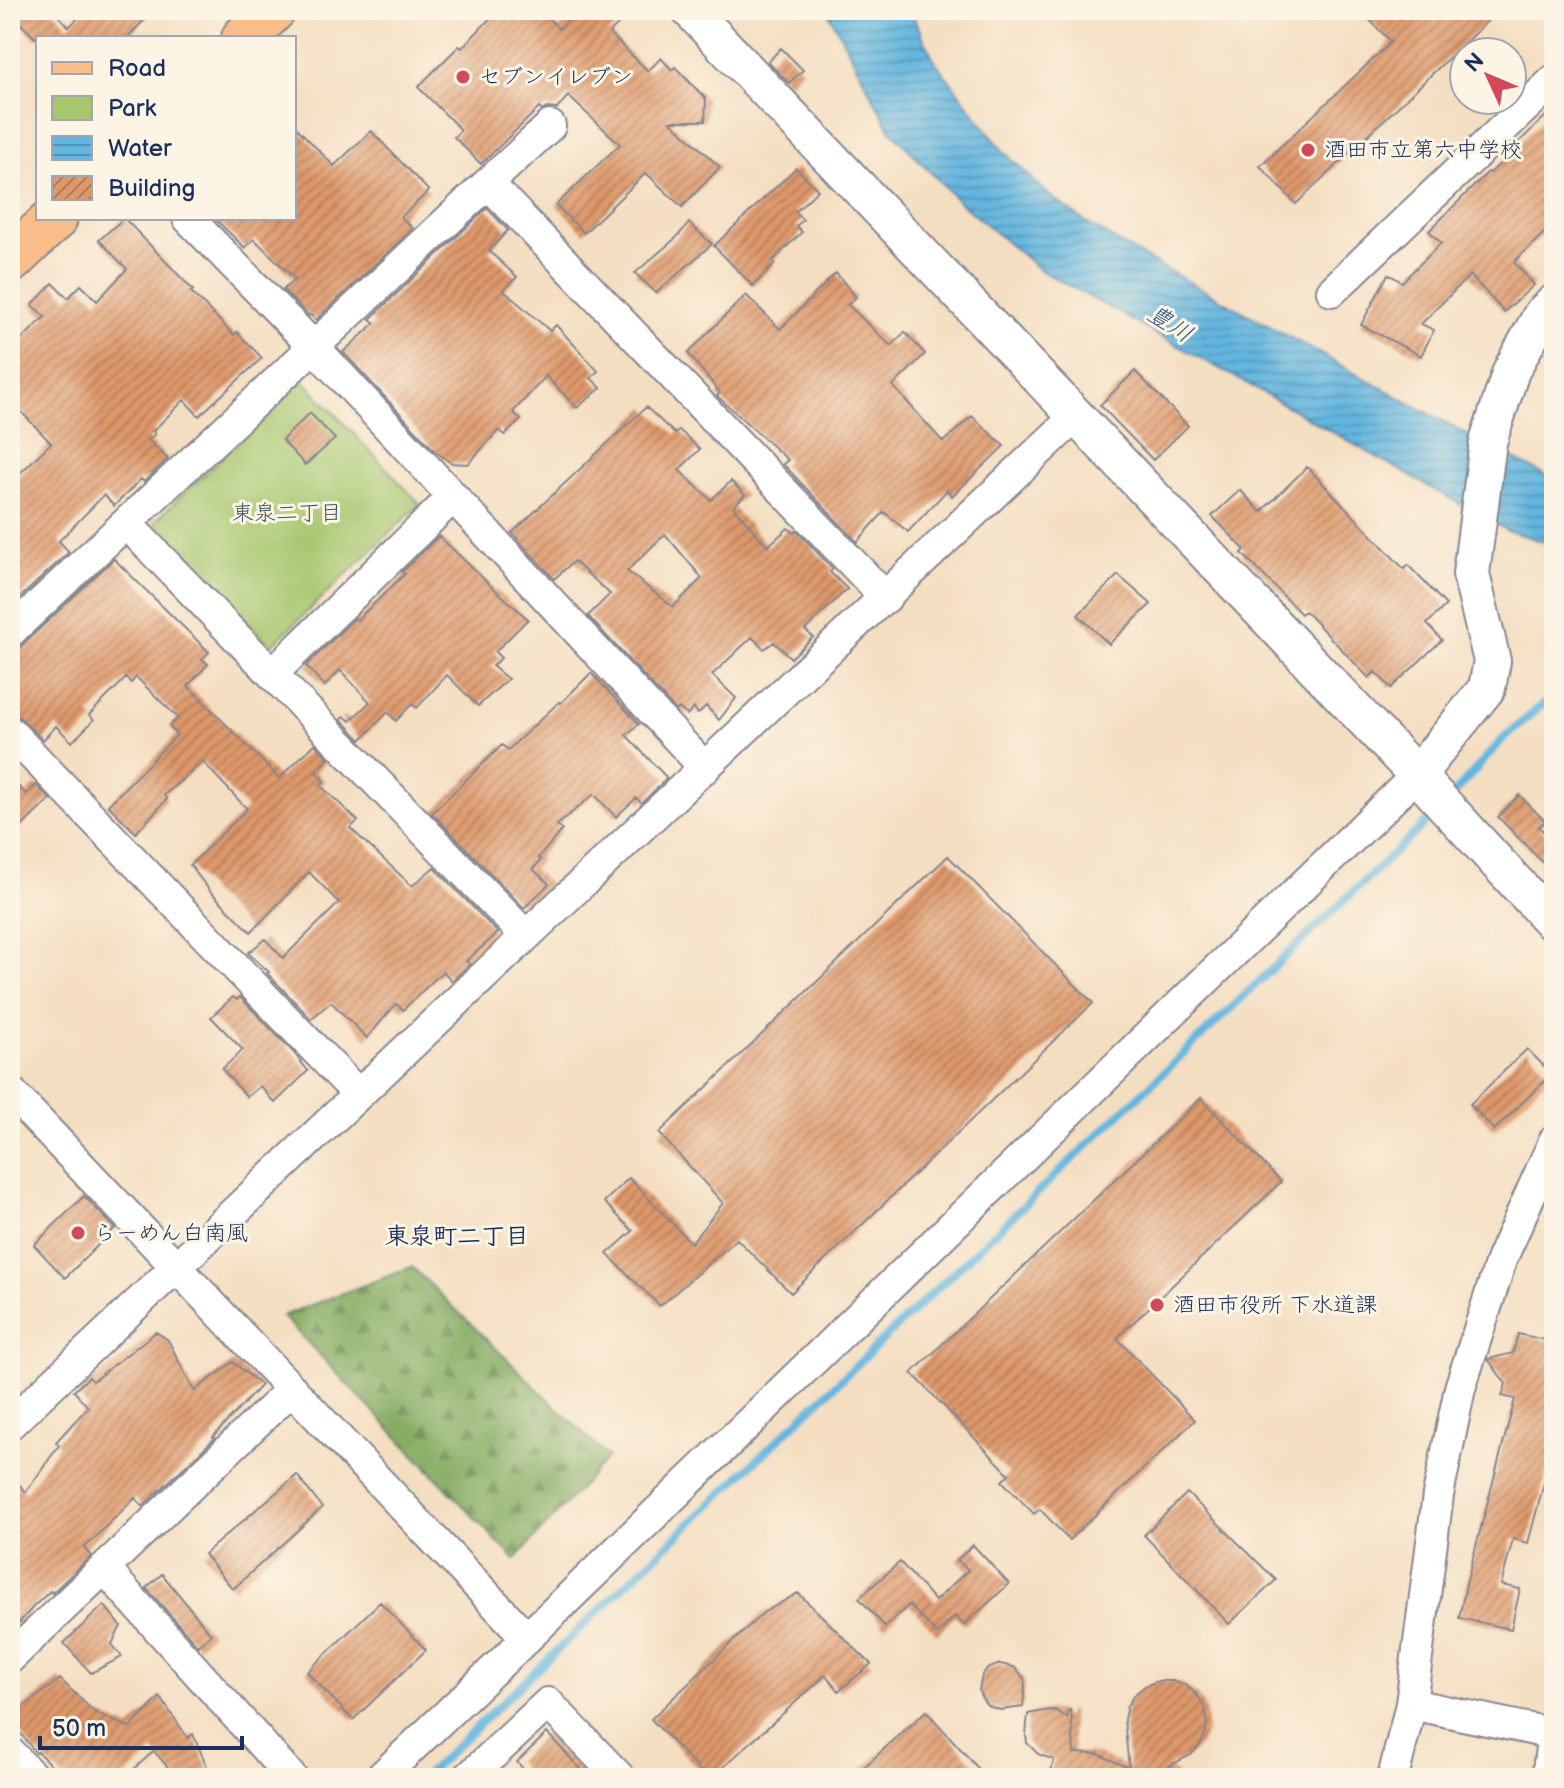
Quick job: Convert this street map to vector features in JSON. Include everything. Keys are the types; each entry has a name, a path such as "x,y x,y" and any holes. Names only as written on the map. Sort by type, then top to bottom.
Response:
{"main road":[{"path":"246,36 273,10"},
{"path":"10,261 53,220"}],"street":[{"path":"690,10 1417,775 1554,924"},
{"path":"1332,291 1554,80"},
{"path":"10,632 550,126"},
{"path":"488,183 886,598"},
{"path":"190,220 314,347 705,768"},
{"path":"380,1778 1417,775 1487,688 1492,661 1471,574 1488,442 1511,371 1542,314 1554,303"},
{"path":"10,1424 1075,417"},
{"path":"272,674 453,497"},
{"path":"126,523 526,936"},
{"path":"10,732 358,1094"},
{"path":"10,1091 527,1638"},
{"path":"1393,1778 1411,1704 1438,1495 1460,1388 1502,1258 1554,1141"},
{"path":"10,1658 292,1389"},
{"path":"104,1568 292,1778"},
{"path":"468,1778 548,1703 620,1778"},
{"path":"1411,1704 1549,1733"},
{"path":"10,1753 34,1778"}],"lane":[{"path":"1539,1778 1549,1733"}],"green space":[{"name":"東泉二丁目","path":"303,380 420,504 271,646 154,522"},
{"path":"412,1267 608,1457 515,1560 282,1316"}],"water":[{"name":"豊川","path":"827,10 910,10 934,60 1004,152 1050,196 1088,224 1554,480 1554,545 1506,530 1040,270 958,201 891,131"}],"building":[{"path":"10,10 53,10 69,27 86,10 154,10 129,36 36,38"},
{"path":"498,10 540,10 559,29 579,10 627,10 609,33 648,71 661,58 672,70 675,67 706,99 705,121 670,121 720,167 682,207 646,173 584,233 556,205 620,144 568,96 557,109 542,111 539,108 481,164 454,137 461,130 418,87 459,46 462,48"},
{"path":"1360,10 1499,10 1472,36 1448,36 1448,59 1296,204 1260,166 1391,42"},
{"path":"781,48 803,70 789,83 768,62"},
{"path":"1554,108 1554,223 1514,262 1534,285 1504,312 1470,275 1421,324 1434,330 1421,356 1361,325 1388,274 1402,282 1441,243 1429,231 1520,145 1518,143"},
{"path":"296,127 334,166 371,131 429,191 401,217 413,229 316,320 283,290 295,279 254,239 245,248 216,220 296,220"},
{"path":"796,168 818,190 795,212 803,220 796,226 802,232 772,261 775,264 753,286 714,246"},
{"path":"487,208 508,230 489,251 517,277 503,290 550,331 556,325 598,371 591,378 601,388 577,408 546,376 513,412 521,420 505,435 499,430 468,464 451,463 435,451 343,352 375,323 370,319"},
{"path":"122,220 126,220 193,290 191,292 262,358 199,416 184,400 148,440 168,459 144,482 141,479 114,506 104,495 59,541 69,552 11,606 10,483 51,443 10,400 10,350 45,317 32,305 53,283 68,298 81,285 97,301 127,269 99,240"},
{"path":"689,223 712,244 656,293 635,273"},
{"path":"836,273 856,297 848,305 891,346 905,332 925,354 893,386 943,442 972,416 1004,446 952,496 947,490 908,532 884,512 857,542 783,464 788,460 717,396 720,393 688,353 746,295 780,329"},
{"path":"1135,371 1188,426 1153,460 1100,405"},
{"path":"646,407 675,434 679,430 700,449 679,470 711,500 731,481 745,495 733,507 768,546 788,528 794,533 797,531 833,569 830,572 847,589 805,630 813,637 791,658 774,642 764,649 752,637 712,675 736,698 719,720 706,706 698,714 694,708 687,715 679,708 676,711 588,616 610,594 574,561 554,579 512,533","holes":["665,534 702,578 673,607 627,571"]},
{"path":"310,413 335,439 305,465 282,440"},
{"path":"1307,467 1404,569 1408,565 1446,605 1427,624 1442,640 1391,688 1375,672 1369,678 1305,611 1301,614 1242,553 1245,550 1212,516 1240,490 1261,512"},
{"path":"439,536 528,619 495,652 501,658 492,666 508,679 478,706 447,675 417,708 412,704 396,721 388,712 361,740 341,719 344,716 350,721 370,702 340,670 325,686 306,666 405,574 402,572"},
{"path":"114,559 209,652 202,659 208,664 188,686 279,778 315,744 329,758 316,772 324,781 320,785 358,821 350,828 412,886 434,867 498,933 466,961 470,964 452,981 443,971 403,1010 396,1004 367,1038 331,1002 311,1019 248,953 265,939 283,958 339,903 309,872 251,932 210,891 190,865 247,809 203,762 164,795 167,799 136,833 108,805 177,735 169,726 178,718 136,677 131,683 126,678 89,715 94,720 72,742 56,726 43,740 10,708 10,656"},
{"path":"1118,575 1151,604 1109,644 1078,615"},
{"path":"591,673 639,724 626,735 667,778 642,803 636,798 616,817 594,794 557,825 562,830 538,858 541,860 533,869 549,884 524,908 432,813 502,745 508,750"},
{"path":"10,778 26,794 36,785 50,799 10,838"},
{"path":"1519,795 1545,821 1539,827 1554,842 1554,874 1498,817"},
{"path":"948,856 1093,1003 791,1293 737,1239 660,1306 607,1254 633,1231 604,1202 629,1178 691,1243 723,1203 659,1133"},
{"path":"233,997 237,1000 240,997 308,1071 275,1103 260,1086 247,1097 222,1069 243,1050 211,1017"},
{"path":"1527,1049 1552,1074 1494,1130 1470,1104"},
{"path":"1201,1098 1281,1182 1117,1338 1195,1420 1069,1540 1040,1509 1034,1514 1002,1481 1009,1474 912,1373"},
{"name":"らーめん白南風","path":"84,1196 115,1228 65,1278 34,1245"},
{"path":"156,1332 168,1340 194,1391 233,1362 261,1385 215,1438 143,1506 135,1498 84,1548 91,1556 34,1606 10,1633 10,1475 26,1492 59,1445 56,1442 88,1407 74,1391 89,1377 93,1381"},
{"path":"1518,1334 1554,1342 1554,1446 1528,1543 1513,1539 1501,1585 1520,1589 1511,1629 1459,1618 1515,1399 1502,1396 1506,1384 1488,1359 1513,1353"},
{"path":"297,1475 322,1508 233,1589 204,1554"},
{"path":"1187,1493 1276,1580 1229,1624 1144,1535"},
{"path":"973,1545 1009,1584 964,1625 955,1616 937,1634 909,1605 885,1627 859,1598 900,1562 935,1601 968,1570 957,1560"},
{"path":"162,1574 211,1634 198,1646 146,1588"},
{"path":"798,1593 871,1664 839,1691 826,1675 711,1778 707,1778 651,1719 763,1613"},
{"path":"380,1602 426,1650 353,1720 307,1672"},
{"path":"104,1605 121,1626 112,1644 122,1657 91,1673 64,1643"},
{"path":"1000,1664 1014,1667 1024,1678 1023,1707 1001,1710 987,1705 982,1698 979,1691 982,1675 987,1669"},
{"path":"60,1679 94,1712 130,1728 160,1697 188,1738 193,1734 212,1778 177,1778 154,1751 124,1778 63,1778 36,1753 10,1720"},
{"path":"1158,1681 1185,1685 1204,1705 1206,1732 1200,1745 1191,1755 1169,1766 1181,1778 1049,1778 1054,1760 1038,1754 1027,1743 1028,1714 1049,1710 1067,1718 1071,1710 1074,1753 1098,1754 1129,1768 1124,1719 1127,1706 1145,1686"},
{"path":"926,1711 987,1778 852,1778"},
{"path":"547,1733 589,1778 531,1778 517,1762"}],"waterway":[{"path":"1451,797 1502,740 1543,704 1554,705"},
{"path":"423,1778 1439,810"}],"place":[{"name":"セブンイレブン","path":"463,77"},
{"name":"酒田市立第六中学校","path":"1308,150"},
{"name":"らーめん白南風","path":"78,1233"},
{"name":"酒田市役所 下水道課","path":"1157,1305"}],"district":[{"name":"東泉町二丁目","path":"457,1236"}]}
